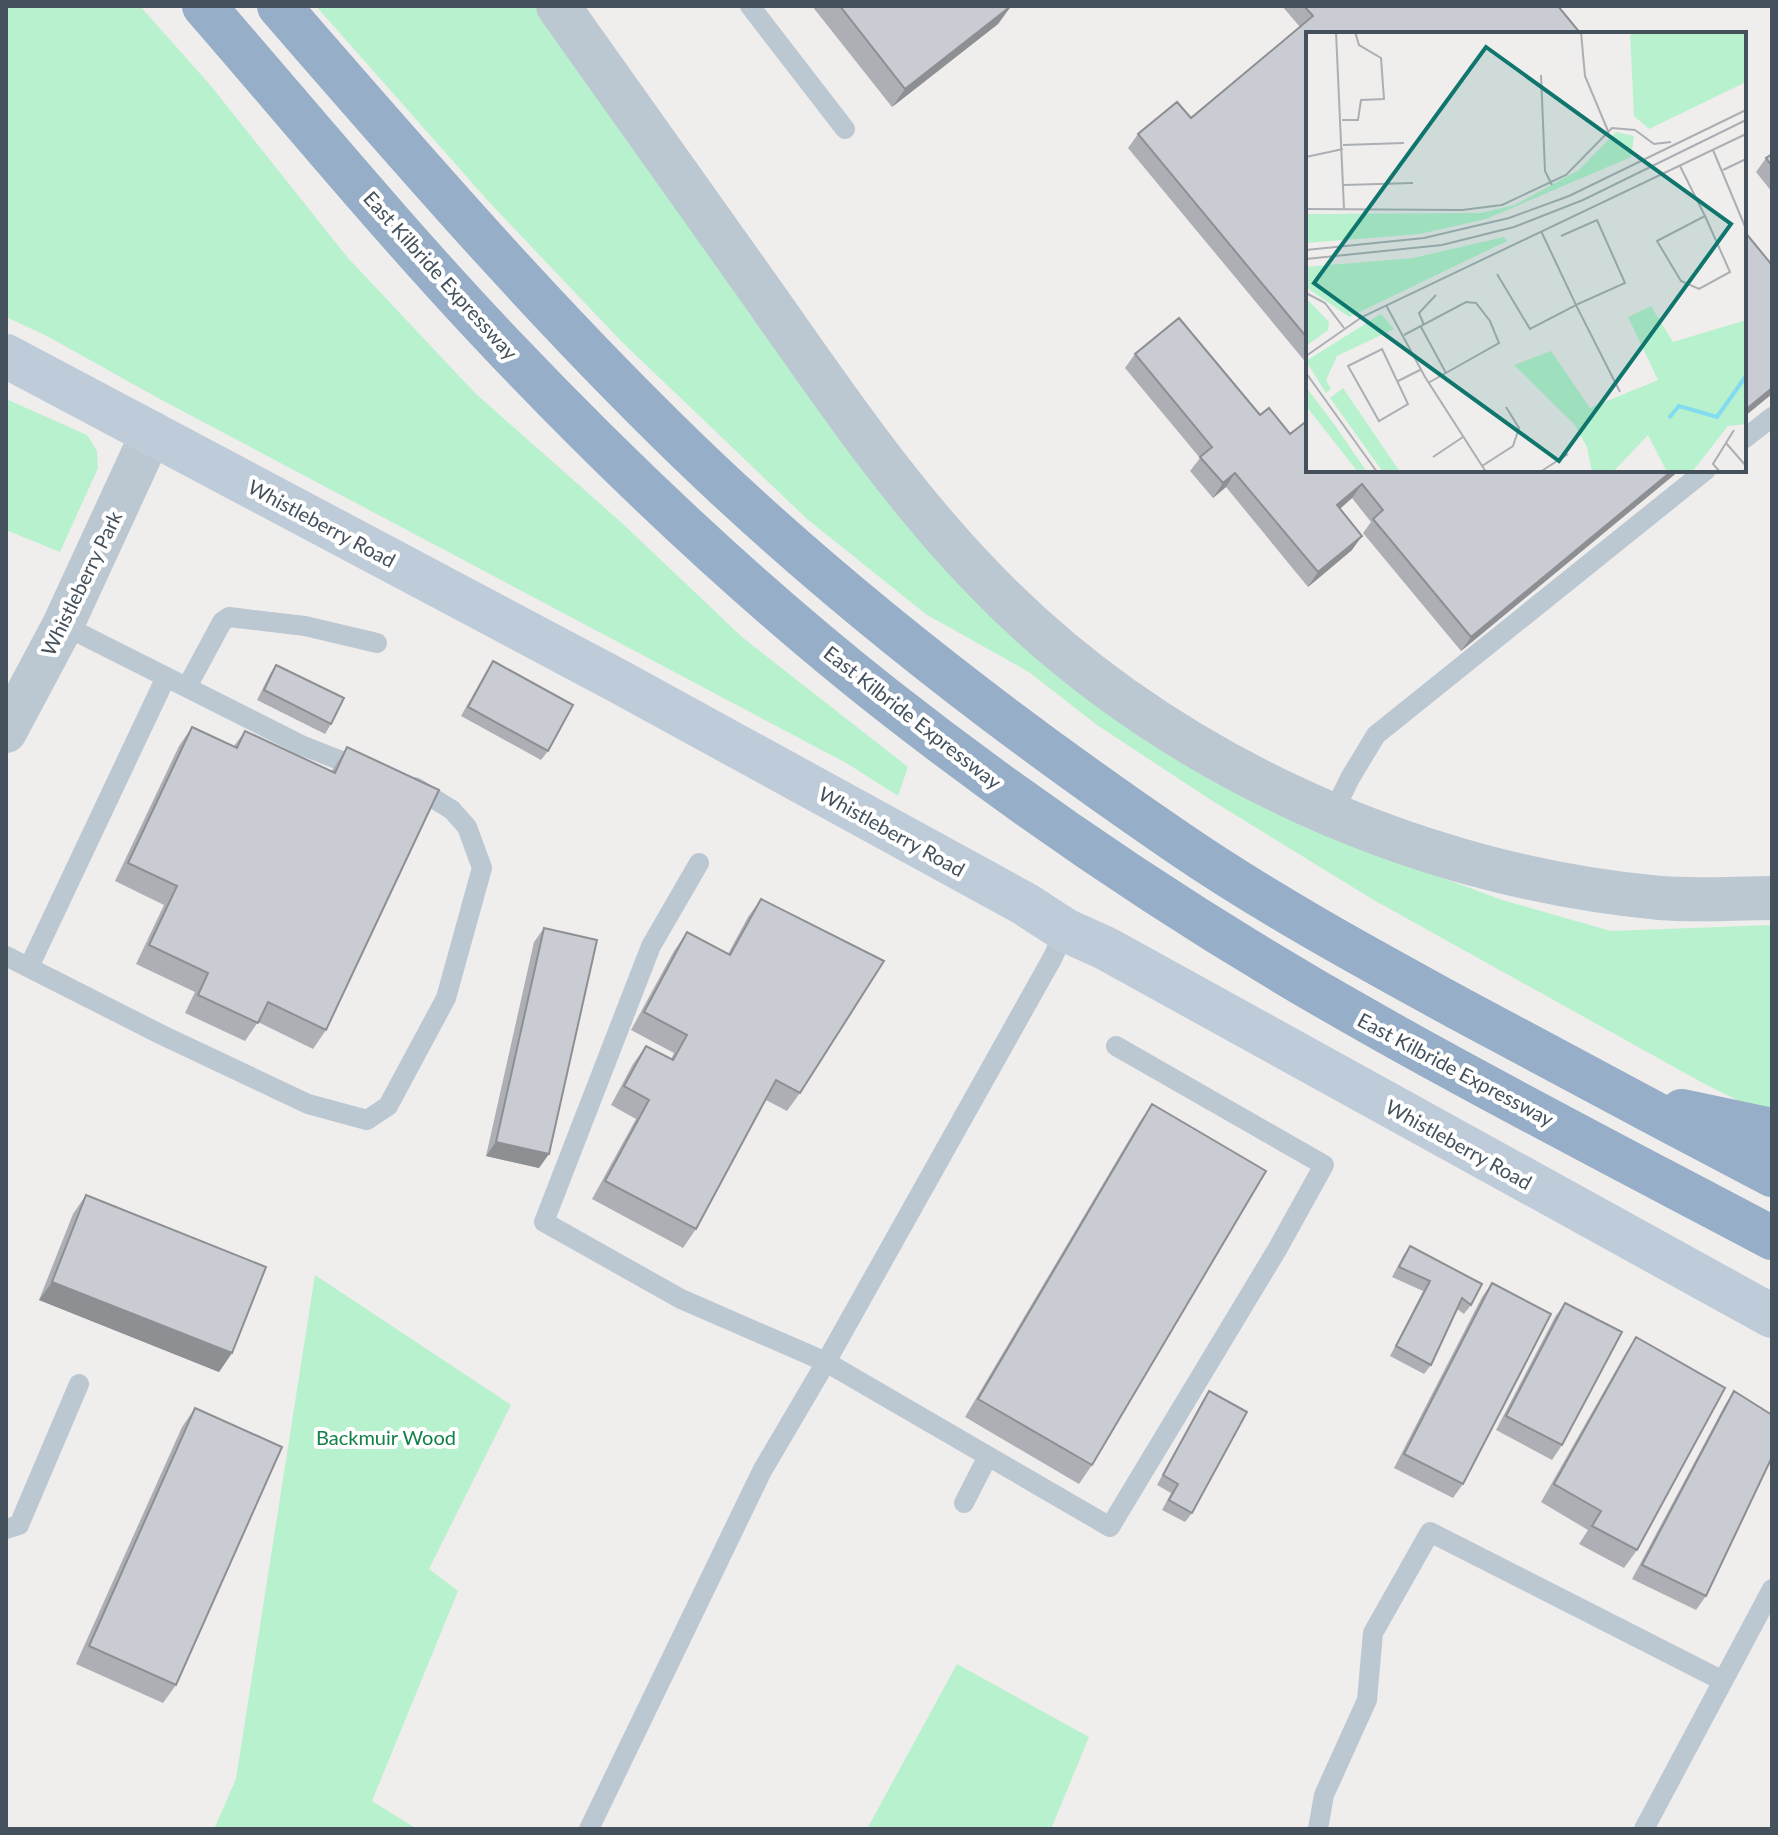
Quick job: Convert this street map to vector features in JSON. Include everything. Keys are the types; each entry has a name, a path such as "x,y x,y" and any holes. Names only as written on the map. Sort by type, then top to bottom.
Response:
{"highway":[{"name":"East Kilbride Expressway","path":"204,6 436,273 516,359 657,500 754,589 881,696 1076,840 1237,945 1371,1024 1772,1238"},
{"path":"279,6 444,195 616,379 720,481 870,612 1016,726 1181,845 1364,956 1772,1175"},
{"path":"1644,1107 1695,1112 1772,1130"}],"main road":[{"name":"Whistleberry Road","path":"6,356 659,703 1025,904 1065,930 1105,948 1772,1316"}],"street":[{"path":"558,6 871,446 941,533 1015,610 1155,721 1209,755 1332,815 1431,850 1558,884 1663,898 1772,898"},
{"name":"Whistleberry Park","path":"6,732 63,625 152,432"}],"lane":[{"path":"750,6 845,129"},
{"path":"1746,437 1772,417"},
{"path":"1332,815 1376,735 1704,472"},
{"path":"187,687 222,622 229,617 305,626 377,643"},
{"path":"6,956 308,1104 367,1120 388,1106 446,998 482,868 467,827 452,810 420,788 301,745 63,625"},
{"path":"29,967 166,677"},
{"path":"699,863 651,946 544,1222 681,1299 826,1362 1110,1527 1278,1248 1324,1165 1116,1046"},
{"path":"589,1829 762,1471 1046,971 1065,930"},
{"path":"6,1529 19,1525 79,1384"},
{"path":"964,1503 988,1456"},
{"path":"1318,1829 1324,1795 1367,1700 1373,1633 1430,1532 1723,1681"},
{"path":"1644,1829 1772,1589"}],"green space":[{"path":"6,6 140,6 211,86 348,258 475,393 623,524 742,637 908,767 898,796 848,764 47,336 6,317"},
{"path":"316,6 535,6 634,151 1103,708 1303,826 1502,900 1611,931 1772,925 1772,1109 1753,1108 1701,1082 1372,899 1211,800 1097,725 1029,672 927,615 807,519 621,341 489,202"},
{"path":"6,399 87,435 97,451 98,468 60,552 6,530"},
{"name":"Backmuir Wood","path":"315,1275 511,1405 429,1569 458,1591 372,1801 417,1829 214,1829 236,1779"},
{"path":"957,1664 1089,1737 1051,1829 867,1829"}],"building":[{"path":"840,6 1011,6 905,89"},
{"path":"1304,6 1558,6 1579,32 1306,32 1306,337 1138,134 1177,102 1191,118 1313,16"},
{"path":"1746,233 1772,265 1772,388 1746,409"},
{"path":"1179,318 1260,415 1269,408 1290,434 1306,422 1306,472 1671,472 1471,637 1373,519 1383,510 1362,484 1337,505 1362,536 1318,572 1235,473 1223,483 1200,457 1212,447 1135,354"},
{"path":"493,661 573,705 548,751 468,707"},
{"path":"276,665 344,698 331,724 264,690"},
{"path":"192,727 237,748 245,731 335,773 347,747 439,790 326,1030 268,1002 258,1023 198,995 208,973 149,945 177,886 128,863"},
{"path":"761,899 884,961 800,1093 776,1080 696,1229 605,1181 649,1100 624,1086 646,1046 673,1060 687,1035 644,1012 687,932 730,955"},
{"path":"544,928 597,940 549,1154 496,1142"},
{"path":"1152,1104 1266,1171 1092,1465 978,1399"},
{"path":"86,1195 266,1267 232,1353 52,1282"},
{"path":"1410,1246 1482,1284 1471,1305 1462,1298 1431,1365 1396,1346 1430,1281 1399,1267"},
{"path":"1492,1283 1551,1314 1463,1484 1404,1454"},
{"path":"1565,1303 1622,1332 1562,1445 1506,1416"},
{"path":"1636,1337 1725,1388 1637,1550 1592,1526 1601,1511 1554,1484"},
{"path":"1209,1391 1247,1412 1192,1513 1169,1500 1178,1484 1163,1475"},
{"path":"1734,1391 1772,1415 1772,1457 1706,1596 1642,1565"},
{"path":"195,1408 282,1447 176,1685 89,1646"}]}
